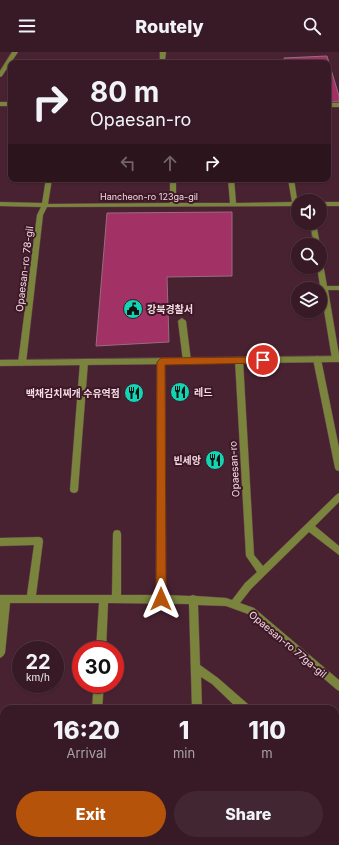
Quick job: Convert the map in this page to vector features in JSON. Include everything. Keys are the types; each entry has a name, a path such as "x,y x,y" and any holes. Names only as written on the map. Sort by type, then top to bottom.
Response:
{"street":[{"path":"163,52 163,59"},
{"path":"1,74 8,63"},
{"name":"Opaesan-ro 78-gil","path":"22,362 40,215 45,205 48,182"},
{"path":"173,182 173,205"},
{"path":"231,182 233,204"},
{"path":"292,182 294,194"},
{"name":"Hancheon-ro 123ga-gil","path":"0,204 291,204"},
{"path":"327,204 339,204"},
{"path":"327,288 339,288"},
{"path":"0,363 338,359 327,303"},
{"path":"182,321 187,361"},
{"path":"317,359 337,446 339,466"},
{"name":"Opaesan-ro","path":"239,360 250,556 262,572"},
{"path":"74,490 84,362"},
{"path":"161,362 161,599"},
{"path":"234,604 248,586 339,497"},
{"path":"309,527 339,550"},
{"path":"116,599 117,534"},
{"path":"0,542 39,541 31,599"},
{"name":"Opaesan-ro 77ga-gil","path":"0,653 3,599 194,599 226,602 251,611 339,686"},
{"path":"102,641 104,599"},
{"path":"194,599 197,705"},
{"path":"195,667 215,681 241,705"},
{"path":"97,705 98,693"}],"building":[{"path":"327,56 328,60 284,60 284,58"},
{"path":"331,69 339,96 339,102 331,102"},
{"name":"강북경찰서","path":"232,212 232,276 167,277 169,342 96,346 107,213"}],"place":[{"name":"강북경찰서","path":"133,309"},
{"name":"레드","path":"180,392"},
{"name":"백채김치찌개 수유역점","path":"134,393"},
{"name":"빈세앙","path":"215,460"}],"route":[{"path":"161,599 161,362 263,360"}]}
